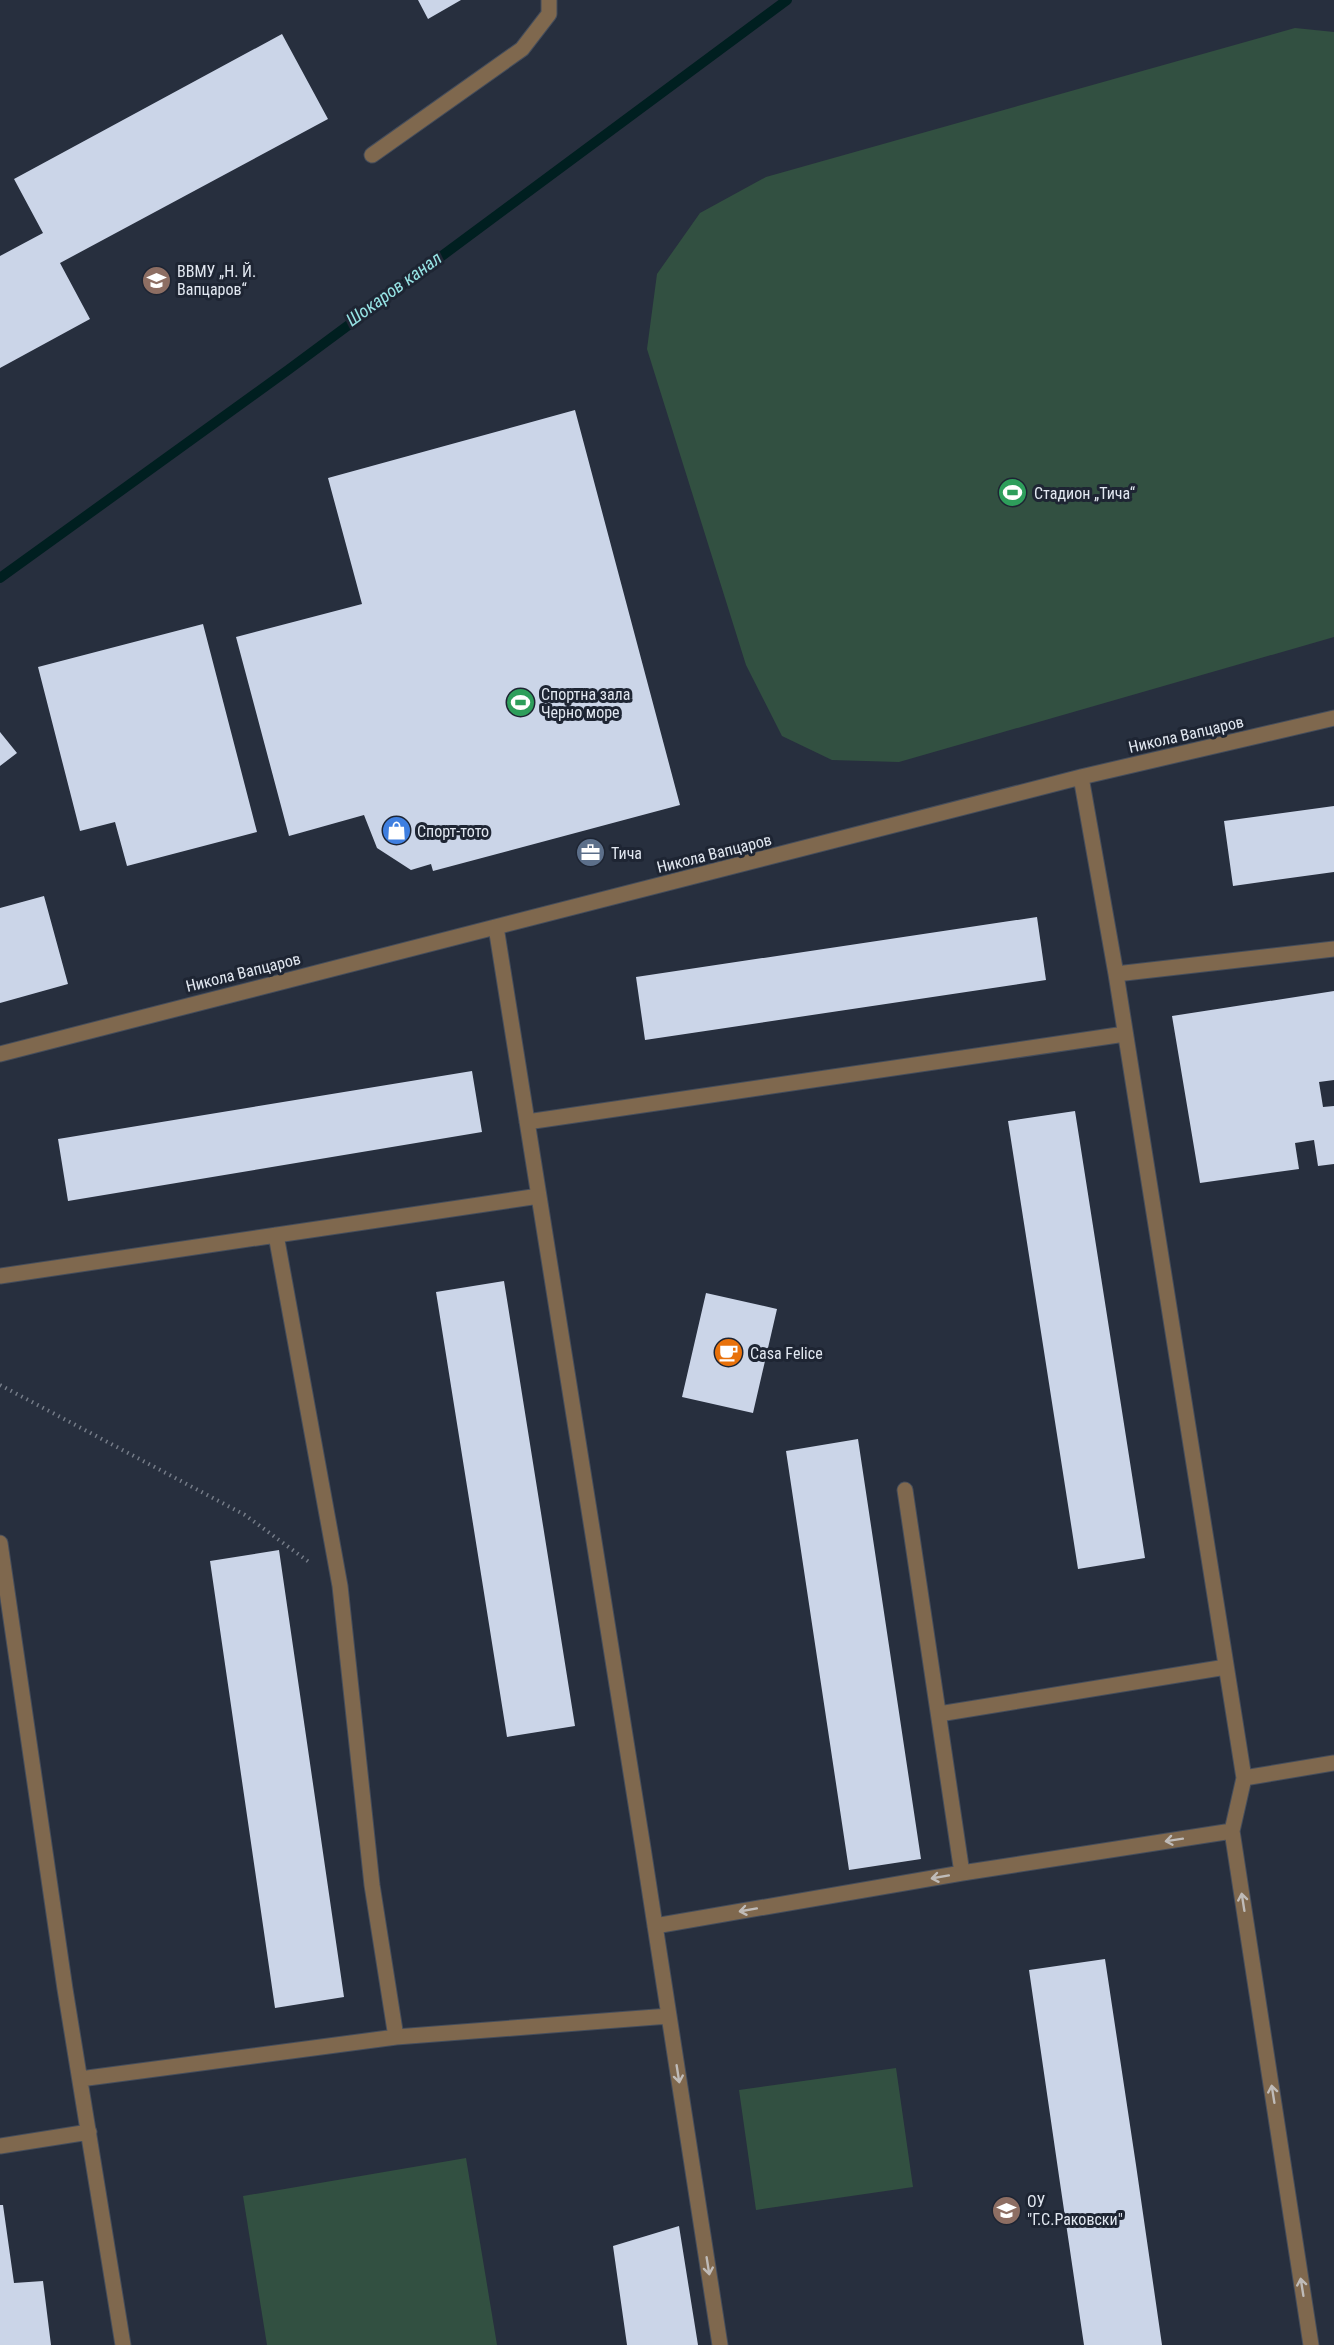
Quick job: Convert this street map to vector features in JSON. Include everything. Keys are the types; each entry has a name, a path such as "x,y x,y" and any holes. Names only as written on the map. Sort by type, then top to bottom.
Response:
{"street":[{"path":"372,155 522,49 549,14 549,0"},
{"name":"Никола Вапцаров","path":"0,1054 1081,777 1334,718"},
{"path":"1081,777 1116,974 1244,1778 1232,1831 1311,2345"},
{"path":"496,927 720,2345"},
{"path":"1116,974 1334,950"},
{"path":"527,1122 1125,1034"},
{"path":"0,1276 539,1196"},
{"path":"276,1234 340,1586 372,1885 396,2037"},
{"path":"905,1490 962,1873"},
{"path":"0,1544 80,2079 123,2345"},
{"path":"939,1714 1226,1667"},
{"path":"1244,1778 1334,1763"},
{"path":"655,1926 962,1873 1232,1831"},
{"path":"80,2079 396,2037 669,2016"},
{"path":"0,2146 89,2132"}],"path":[{"path":"0,1385 245,1515 340,1586"}],"green space":[{"name":"Стадион „Тича“","path":"1295,28 1334,32 1334,637 899,762 832,760 782,736 746,665 647,349 657,274 700,213 766,177"},
{"path":"896,2068 913,2187 756,2210 739,2090"},
{"path":"466,2158 497,2345 267,2345 243,2196"}],"building":[{"path":"418,0 461,0 428,19"},
{"path":"282,34 328,119 60,263 90,319 0,368 0,256 43,233 14,179"},
{"name":"Спортна зала Черно море","path":"575,410 680,805 433,871 431,864 411,870 377,848 364,815 289,836 236,637 362,604 328,478"},
{"path":"203,624 257,832 127,866 115,822 80,831 38,667"},
{"path":"0,732 17,753 0,766"},
{"path":"1334,806 1334,872 1233,886 1224,821"},
{"path":"44,896 68,984 0,1003 0,908"},
{"path":"1037,917 1046,980 645,1040 636,977"},
{"path":"1334,991 1334,1080 1319,1082 1323,1107 1334,1106 1334,1164 1318,1166 1314,1140 1295,1143 1299,1169 1200,1183 1172,1016"},
{"path":"472,1071 482,1132 68,1201 58,1139"},
{"path":"1075,1111 1145,1558 1078,1569 1008,1121"},
{"path":"504,1281 575,1726 507,1737 436,1292"},
{"name":"Casa Felice","path":"706,1293 777,1309 753,1413 682,1397"},
{"path":"858,1439 921,1859 849,1870 786,1451"},
{"path":"279,1550 344,1997 275,2008 210,1561"},
{"path":"1105,1959 1162,2345 1084,2345 1060,2183 1029,1970"},
{"path":"0,2205 3,2205 14,2283 43,2281 51,2345 0,2345"},
{"path":"679,2226 698,2345 627,2345 613,2246"}],"waterway":[{"name":"Шокаров канал","path":"0,578 288,370 787,0"}],"place":[{"name":"ВВМУ „Н. Й. Вапцаров“","path":"156,280"},
{"name":"Стадион „Тича“","path":"1013,493"},
{"name":"Спортна зала Черно море","path":"520,703"},
{"name":"Спорт-тото","path":"396,831"},
{"name":"Тича","path":"590,853"},
{"name":"Casa Felice","path":"729,1353"},
{"name":"ОУ \"Г.С.Раковски\"","path":"1006,2210"}]}
